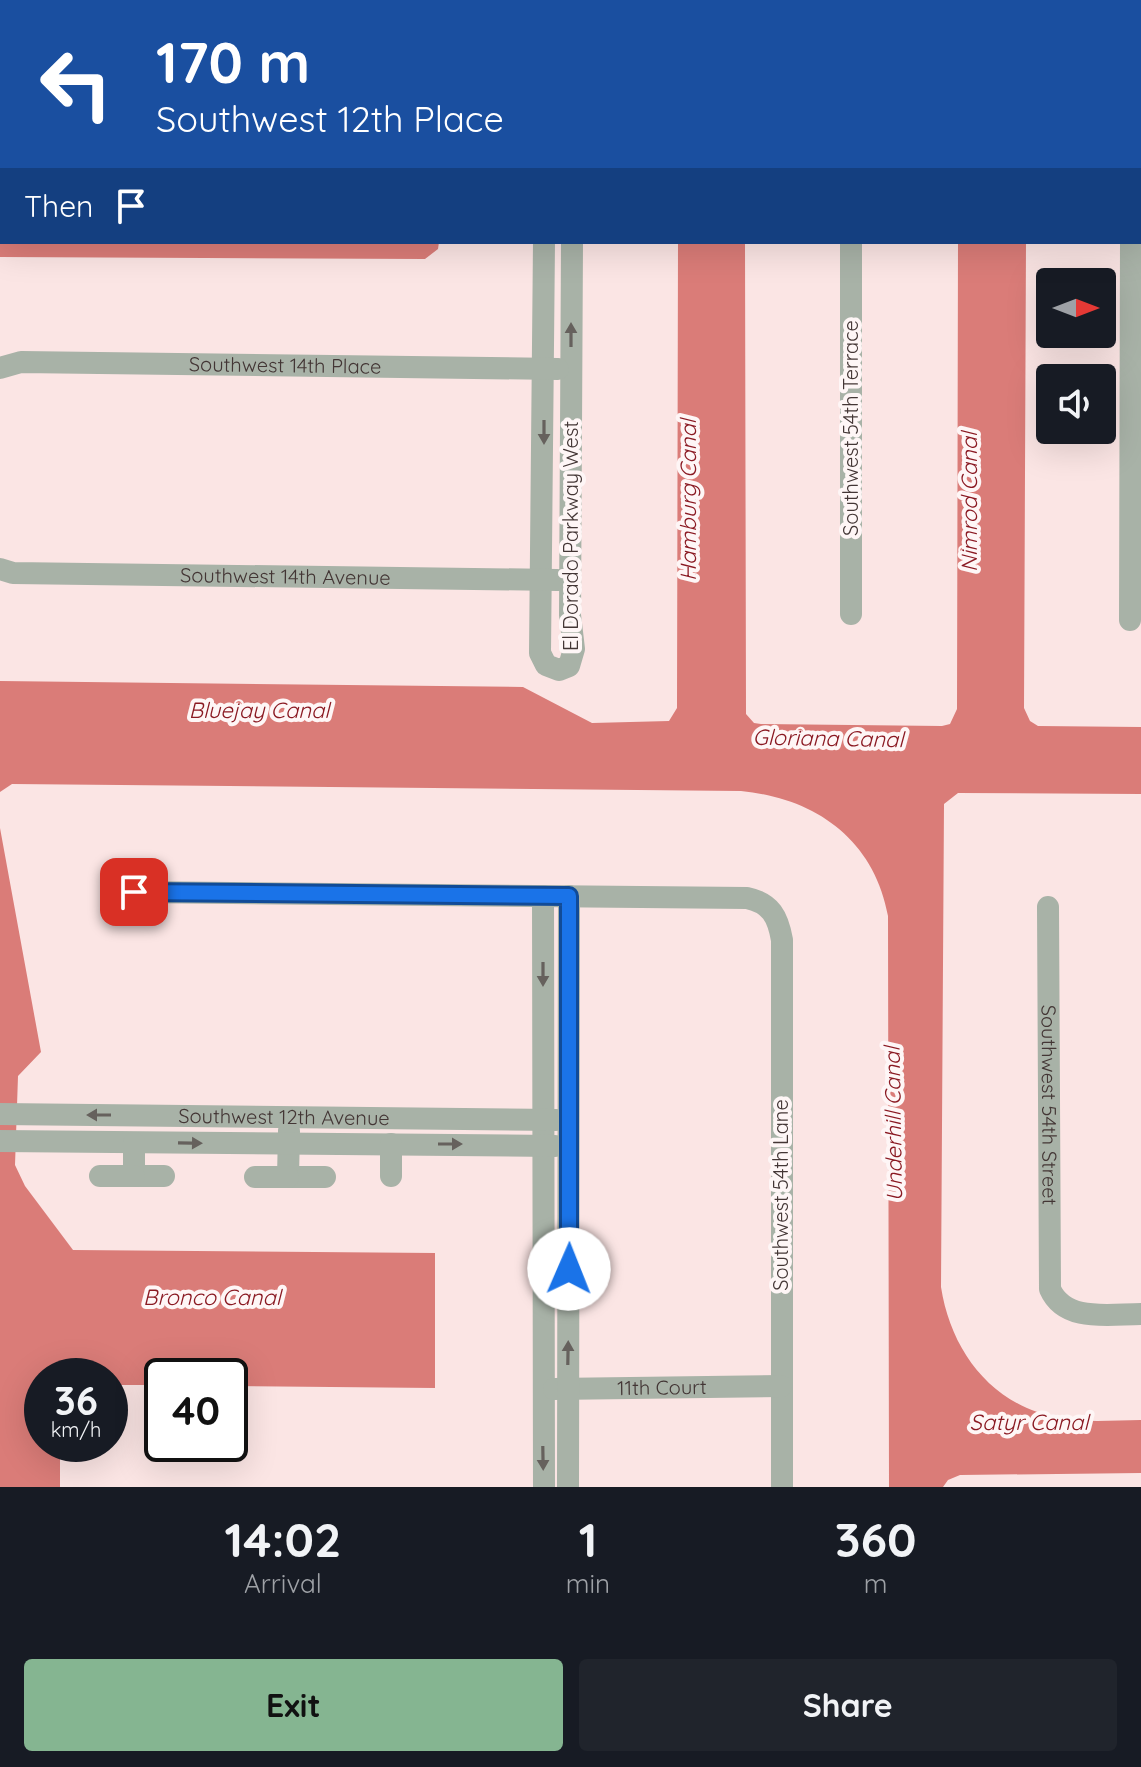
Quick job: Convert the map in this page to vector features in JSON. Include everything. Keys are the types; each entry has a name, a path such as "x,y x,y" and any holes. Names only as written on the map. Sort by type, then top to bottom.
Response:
{"street":[{"name":"El Dorado Parkway West","path":"544,244 540,653 546,665 559,670 569,666 573,658 570,581 572,244"},
{"name":"Southwest 54th Terrace","path":"851,244 851,614"},
{"path":"1130,620 1131,244"},
{"name":"Southwest 14th Place","path":"0,368 21,362 571,369"},
{"name":"Southwest 14th Avenue","path":"0,569 13,573 570,581"},
{"path":"134,892 569,896 568,1487"},
{"path":"543,896 544,1487"},
{"name":"Southwest 54th Lane","path":"569,896 747,898 769,907 777,917 782,940 782,1487"},
{"name":"Southwest 54th Street","path":"1048,907 1047,1275 1056,1303 1072,1312 1141,1314"},
{"name":"Southwest 12th Avenue","path":"0,1114 569,1120"},
{"path":"288,1177 290,1118"},
{"name":"Southwest 12th Avenue","path":"0,1141 569,1146"},
{"path":"134,1143 134,1176"},
{"path":"391,1144 391,1176"},
{"path":"100,1176 164,1176"},
{"path":"255,1177 325,1177"},
{"name":"11th Court","path":"543,1389 781,1386"}],"water":[{"path":"0,244 439,244 438,249 425,259 0,257"},
{"path":"678,244 745,244 746,714 754,723 761,724 942,726 950,724 957,709 958,244 1026,244 1024,708 1030,721 1038,726 1141,727 1141,794 958,793 944,804 941,1287 946,1311 965,1354 979,1373 1015,1402 1037,1412 1071,1420 1141,1420 1141,1473 960,1475 948,1480 943,1487 889,1487 888,916 870,865 855,844 816,813 768,795 741,791 12,784 0,792 0,681 523,687 592,723 669,721 677,708"},
{"name":"Bronco Canal","path":"0,828 41,1052 18,1076 15,1165 25,1186 73,1250 435,1253 435,1388 248,1386 248,1358 144,1358 144,1385 128,1385 128,1358 24,1358 24,1462 60,1462 60,1487 0,1487"}],"route":[{"path":"134,892 569,896 569,1269"}],"water label":[{"name":"Hamburg Canal","path":"688,500"},
{"name":"Nimrod Canal","path":"969,502"},
{"name":"Bluejay Canal","path":"259,710"},
{"name":"Gloriana Canal","path":"828,738"},
{"name":"Underhill Canal","path":"893,1124"},
{"name":"Satyr Canal","path":"1029,1422"}]}
